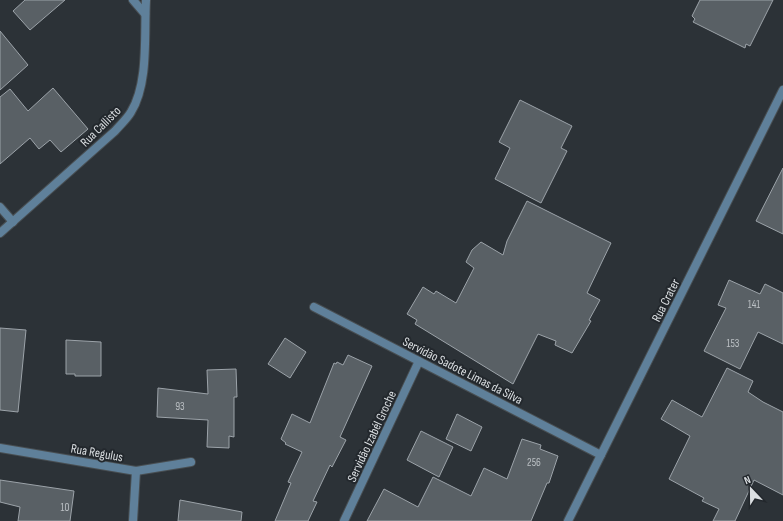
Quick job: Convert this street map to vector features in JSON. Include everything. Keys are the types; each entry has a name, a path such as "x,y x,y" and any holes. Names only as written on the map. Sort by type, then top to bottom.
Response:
{"street":[{"path":"133,0 145,14"},
{"name":"Rua Callisto","path":"0,233 115,131 131,112 138,96 143,72 146,0"},
{"name":"Rua Crater","path":"568,521 783,90"},
{"path":"0,208 13,222"},
{"name":"Servidão Sadote Limas da Silva","path":"314,307 601,455"},
{"name":"Servidão Izabél Groche","path":"344,521 419,361"},
{"name":"Rua Regulus","path":"0,448 136,471 191,462"},
{"path":"133,521 136,471"}],"building":[{"path":"25,0 65,0 30,30 13,11"},
{"path":"700,0 773,0 750,46 746,44 745,48 693,22 695,19 692,16"},
{"path":"0,31 28,65 0,90"},
{"path":"53,88 88,129 61,152 50,140 39,149 30,138 0,164 0,97 10,89 28,111"},
{"path":"520,100 572,126 561,148 567,151 541,203 495,179 510,148 499,142"},
{"path":"783,168 783,234 756,221"},
{"path":"527,201 611,243 587,293 600,300 589,320 591,321 572,353 555,345 556,341 538,334 513,384 415,324 417,320 407,314 423,287 434,294 436,291 456,303 474,268 466,262 472,250 481,242 503,255 507,241"},
{"path":"729,280 760,294 765,284 783,293 783,344 758,332 740,369 704,351 726,308 718,305"},
{"path":"0,328 26,330 18,412 0,410"},
{"path":"285,338 306,352 290,378 268,364"},
{"path":"66,340 101,342 101,376 75,376 75,374 66,374"},
{"path":"348,355 372,366 340,437 346,440 332,467 330,465 313,501 317,502 308,521 275,521 291,483 288,482 302,452 285,444 286,443 281,439 292,414 310,423 334,363 336,364 337,362 343,365"},
{"path":"727,368 753,381 748,392 763,402 783,412 783,495 754,480 735,521 713,521 719,509 702,501 704,498 669,479 690,436 661,419 672,400 702,417"},
{"path":"236,369 237,397 234,397 234,437 229,436 229,448 207,447 208,420 157,417 158,388 208,394 207,370"},
{"path":"457,414 482,427 471,451 446,439"},
{"path":"421,431 453,447 439,477 407,460"},
{"path":"522,439 541,445 540,449 558,456 549,483 547,483 531,521 367,521 384,489 418,507 433,477 471,496 484,468 507,479"},
{"path":"0,480 74,491 70,521 18,521 20,507 0,502"},
{"path":"180,500 242,512 241,521 178,521"}]}
